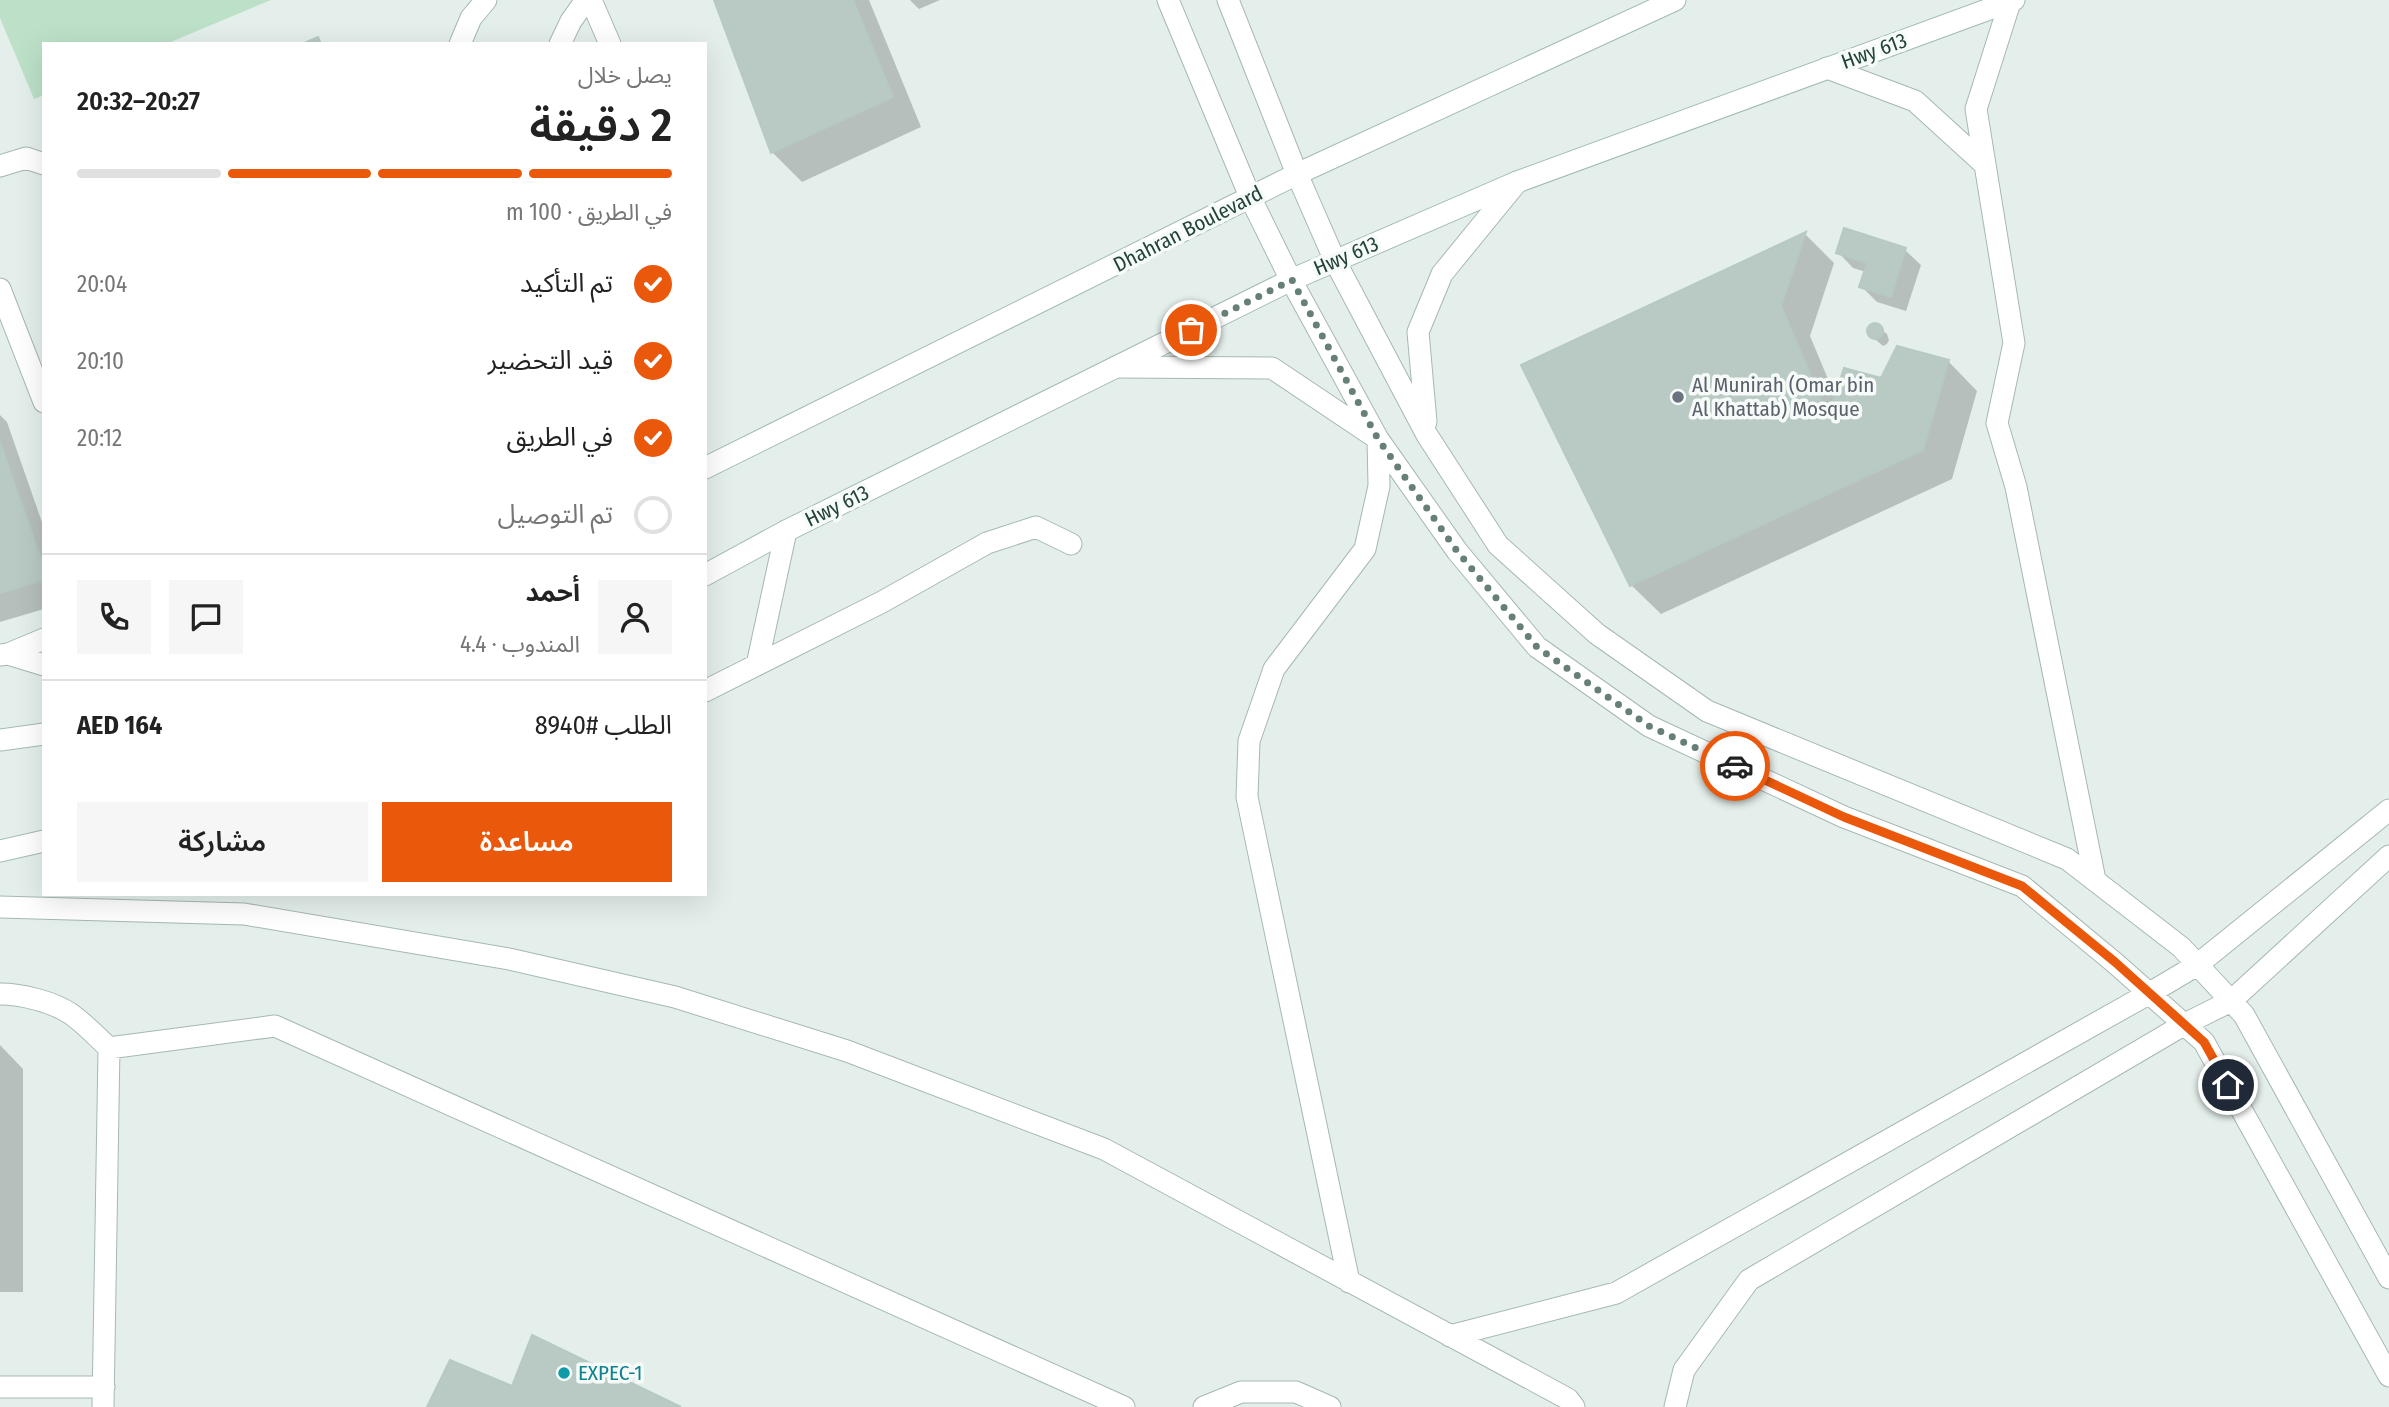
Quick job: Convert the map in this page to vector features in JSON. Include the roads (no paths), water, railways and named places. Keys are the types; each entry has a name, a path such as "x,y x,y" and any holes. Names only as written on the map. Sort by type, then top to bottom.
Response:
{"main road":[{"path":"461,42 471,18 486,0"},
{"path":"562,42 571,21 588,0 609,42"},
{"path":"1168,0 1251,199 1378,439 1457,551 1537,647 1649,726 1844,817 2022,886 2150,993 2204,1042 2389,1376"},
{"path":"1228,0 1297,174 1335,261 1427,435 1498,545 1597,634 1707,711 2067,859 2181,947 2244,1015 2389,1278"},
{"name":"Dhahran Boulevard","path":"707,467 1297,174 1675,0"},
{"path":"2012,1 1976,109 2014,342 1997,423 2016,487 2095,880"},
{"name":"Hwy 613","path":"707,574 786,531 1335,261 1517,182 2012,1"},
{"path":"1827,68 1915,102 1983,163"},
{"path":"0,166 26,158 42,163"},
{"path":"1427,435 1418,332 1442,274 1517,182"},
{"path":"0,289 42,397"},
{"path":"1116,367 1272,368 1378,439"},
{"path":"1349,1282 1247,796 1249,741 1274,669 1365,550 1379,486 1378,439"},
{"path":"707,690 882,602 987,543 1036,527 1071,544"},
{"path":"757,665 786,531"},
{"path":"4,654 42,640"},
{"path":"4,654 42,664"},
{"path":"0,740 42,734"},
{"path":"1450,1336 1616,1293 2197,965 2389,810"},
{"path":"0,851 42,841"},
{"path":"1675,1407 1684,1370 1749,1280 2185,1024 2231,1001 2389,856"},
{"path":"0,906 244,914 509,958 675,997 847,1051 1104,1149 1568,1399 1574,1407"},
{"path":"0,994 50,1004 70,1013 109,1048 104,1397 0,1387"},
{"path":"109,1048 275,1026 1124,1407"},
{"path":"1204,1407 1241,1392 1296,1392 1330,1407"}],"place":[{"name":"Al Munirah (Omar bin Al Khattab) Mosque","path":"1678,397"},
{"name":"EXPEC-1","path":"564,1373"}]}
